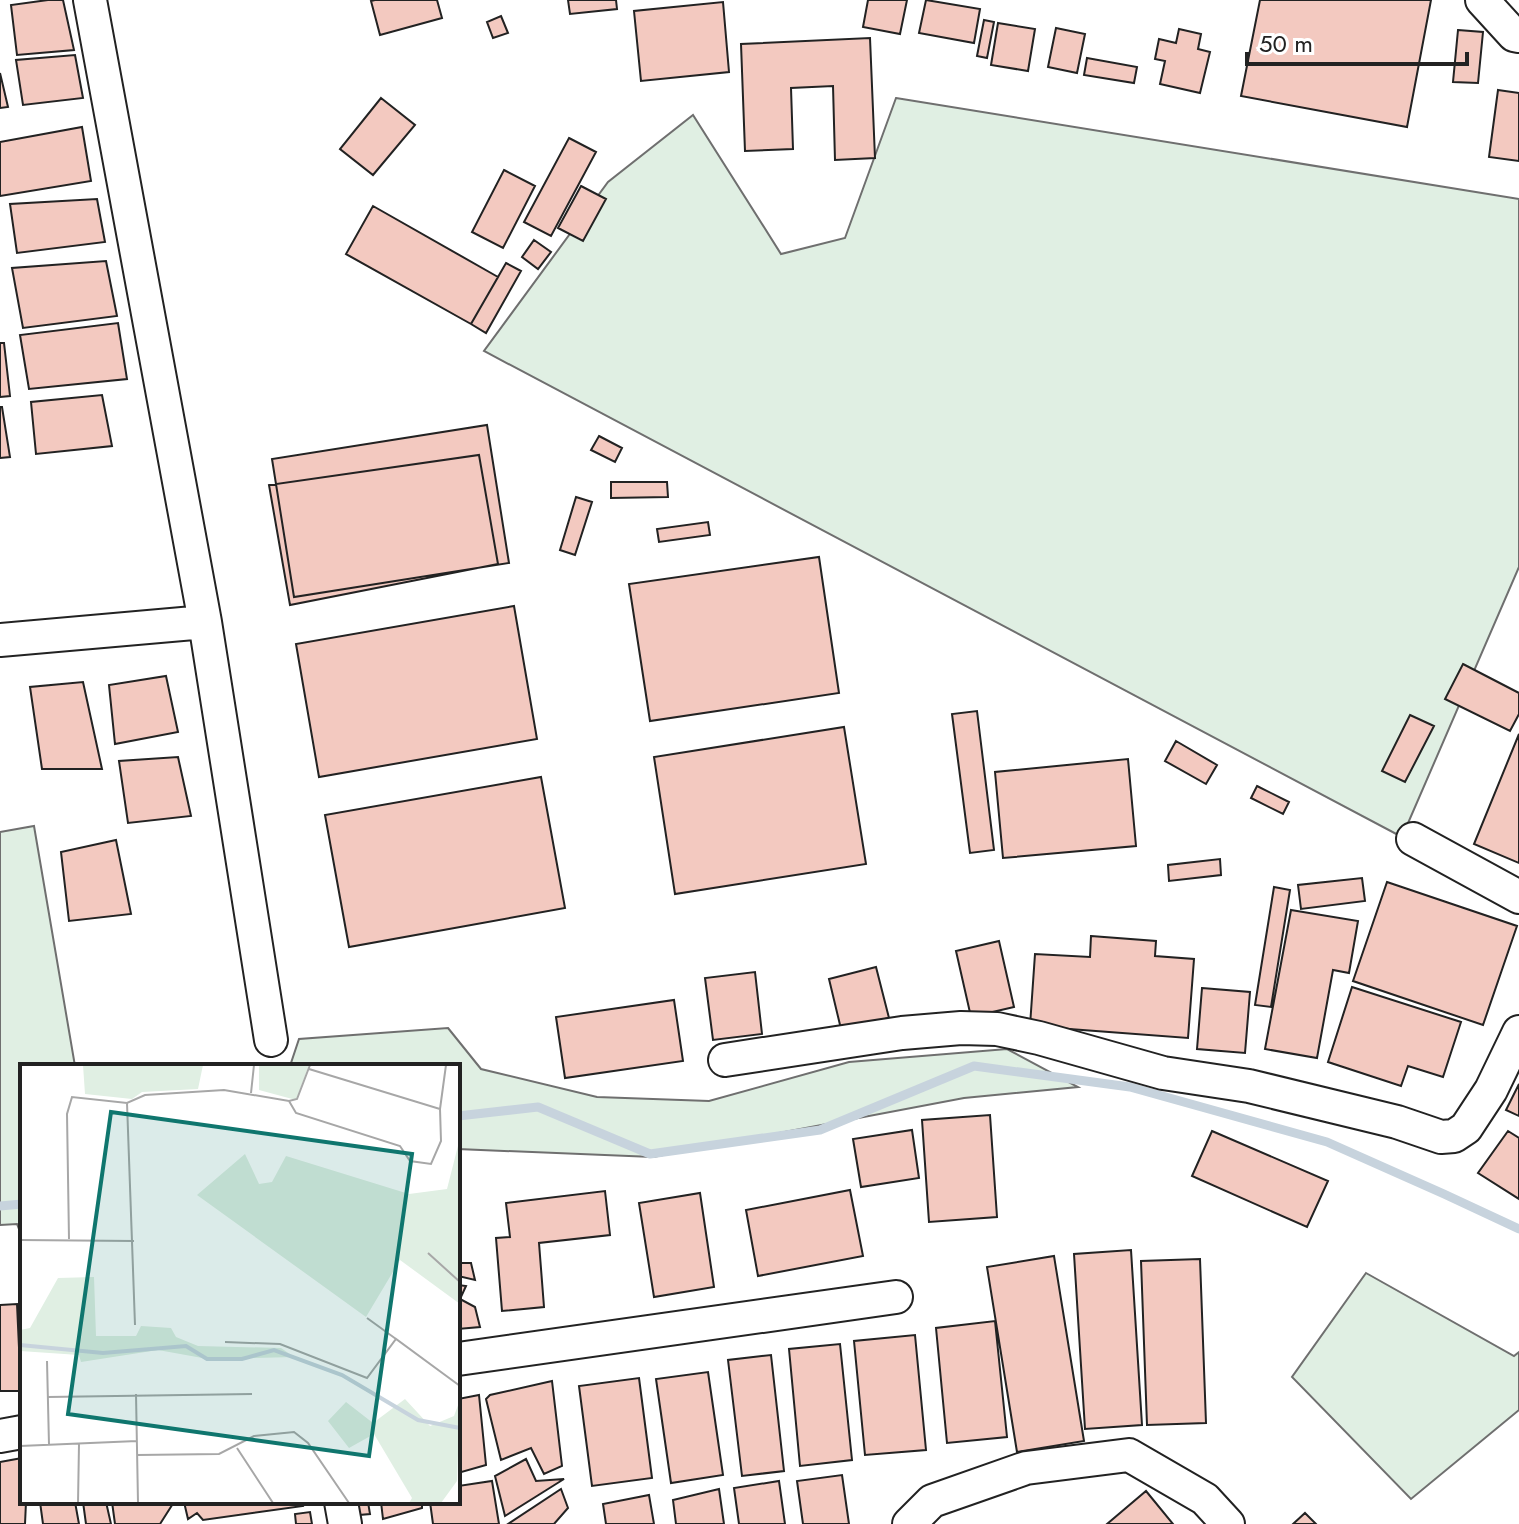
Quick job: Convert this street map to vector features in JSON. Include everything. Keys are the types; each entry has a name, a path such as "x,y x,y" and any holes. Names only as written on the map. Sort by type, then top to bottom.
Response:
{"street":[{"path":"90,0 205,622 271,1040"},
{"path":"1482,0 1514,35 1519,36"},
{"path":"0,640 205,622"},
{"path":"1413,839 1519,897"},
{"path":"725,1060 902,1033 961,1028 997,1029 1163,1073 1249,1086 1397,1122 1441,1137 1454,1136 1466,1128 1491,1090 1519,1032"},
{"path":"460,1359 896,1297"},
{"path":"0,1436 20,1432"},
{"path":"909,1524 932,1501 1026,1468 1129,1455 1205,1499 1228,1524"},
{"path":"341,1504 345,1524"}],"green space":[{"path":"896,98 1519,199 1519,567 1402,837 484,351 608,182 693,115 781,254 845,238"},
{"path":"34,826 75,1064 20,1064 20,1232 17,1224 0,1225 0,832"},
{"path":"448,1028 481,1069 597,1097 709,1101 849,1062 1007,1049 1078,1087 964,1098 653,1157 460,1149 460,1064 291,1064 299,1039"},
{"path":"1366,1273 1514,1356 1519,1352 1519,1410 1411,1499 1292,1377"}],"building":[{"path":"63,0 74,50 17,55 11,5"},
{"path":"437,0 442,18 380,35 371,1"},
{"path":"568,0 616,0 617,9 570,14"},
{"path":"868,0 907,0 900,34 863,27"},
{"path":"926,0 980,9 974,43 919,33"},
{"path":"1260,0 1431,0 1407,127 1241,96"},
{"path":"723,2 729,72 641,81 634,11"},
{"path":"501,16 508,33 493,38 487,22"},
{"path":"984,20 994,22 987,58 977,56"},
{"path":"998,23 1035,29 1028,71 991,65"},
{"path":"1056,28 1085,34 1077,73 1048,67"},
{"path":"1179,29 1201,34 1198,49 1210,52 1200,93 1160,84 1165,61 1155,59 1159,39 1176,43"},
{"path":"1458,30 1483,32 1478,83 1453,82"},
{"path":"870,38 875,158 835,160 833,86 791,88 793,149 745,151 741,44"},
{"path":"75,55 83,98 23,105 16,60"},
{"path":"1087,58 1137,67 1134,83 1084,75"},
{"path":"0,73 8,107 0,108"},
{"path":"1498,90 1519,93 1519,161 1489,157"},
{"path":"381,98 415,125 373,175 340,149"},
{"path":"82,127 91,181 0,196 0,142"},
{"path":"569,138 596,152 551,236 524,222"},
{"path":"504,170 535,186 503,248 472,232"},
{"path":"581,186 606,199 583,241 558,228"},
{"path":"97,199 105,242 17,253 10,204"},
{"path":"373,206 498,277 471,324 346,254"},
{"path":"534,240 551,252 538,269 522,257"},
{"path":"106,261 117,316 23,328 12,268"},
{"path":"506,263 521,271 486,333 471,324"},
{"path":"118,323 127,379 29,389 20,335"},
{"path":"0,343 4,343 10,396 0,397"},
{"path":"102,395 112,446 36,454 31,402"},
{"path":"0,407 10,457 0,458"},
{"path":"487,425 509,563 294,597 272,459"},
{"path":"599,436 622,448 615,462 591,450"},
{"path":"479,455 498,564 290,605 269,485"},
{"path":"611,482 667,482 668,497 611,498"},
{"path":"576,497 592,502 575,555 560,550"},
{"path":"708,522 710,535 659,542 657,529"},
{"path":"819,557 839,693 650,721 629,584"},
{"path":"514,606 537,739 319,777 296,644"},
{"path":"1463,664 1519,693 1519,714 1510,731 1445,699"},
{"path":"166,676 178,732 115,744 109,685"},
{"path":"83,682 102,769 42,769 30,687"},
{"path":"977,711 994,850 970,853 952,714"},
{"path":"1410,715 1434,726 1405,782 1382,771"},
{"path":"844,727 866,864 675,894 654,757"},
{"path":"1519,734 1519,863 1474,844"},
{"path":"1176,741 1217,765 1206,784 1165,761"},
{"path":"178,757 191,816 128,823 119,761"},
{"path":"1128,759 1136,846 1003,858 995,772"},
{"path":"541,777 565,908 349,947 325,815"},
{"path":"1257,786 1289,802 1283,814 1251,798"},
{"path":"116,840 131,914 69,921 61,852"},
{"path":"1220,859 1221,875 1169,881 1168,865"},
{"path":"1362,878 1365,901 1301,909 1298,885"},
{"path":"1387,882 1517,926 1483,1025 1353,981"},
{"path":"1274,887 1290,890 1271,1007 1255,1005"},
{"path":"1291,910 1358,921 1349,973 1333,970 1317,1058 1265,1049"},
{"path":"1091,936 1156,941 1155,956 1194,959 1188,1038 1030,1026 1035,954 1090,957"},
{"path":"999,941 1014,1007 971,1017 956,951"},
{"path":"876,967 889,1018 841,1029 829,979"},
{"path":"755,972 762,1034 713,1040 705,978"},
{"path":"1352,987 1461,1022 1443,1077 1408,1066 1401,1086 1328,1062"},
{"path":"1202,988 1250,992 1245,1053 1197,1049"},
{"path":"674,1000 683,1061 565,1078 556,1017"},
{"path":"1519,1084 1519,1116 1506,1110"},
{"path":"990,1115 997,1217 929,1222 922,1120"},
{"path":"912,1130 919,1178 861,1187 853,1139"},
{"path":"1212,1131 1328,1181 1307,1227 1192,1176"},
{"path":"1508,1131 1519,1138 1519,1199 1478,1173"},
{"path":"850,1190 863,1256 758,1276 746,1210"},
{"path":"605,1191 610,1235 539,1243 544,1307 502,1311 496,1238 510,1237 506,1203"},
{"path":"700,1193 714,1287 654,1297 639,1203"},
{"path":"1131,1250 1142,1425 1085,1429 1074,1254"},
{"path":"1054,1256 1084,1441 1017,1452 987,1267"},
{"path":"1200,1259 1206,1423 1147,1425 1141,1261"},
{"path":"460,1263 471,1263 475,1280 460,1276"},
{"path":"460,1285 466,1286 460,1299"},
{"path":"460,1299 475,1307 480,1327 460,1329"},
{"path":"17,1304 20,1391 0,1391 0,1305"},
{"path":"995,1321 1007,1437 947,1443 936,1328"},
{"path":"915,1335 926,1450 865,1455 854,1341"},
{"path":"840,1344 852,1460 800,1466 789,1349"},
{"path":"771,1355 784,1471 742,1476 728,1360"},
{"path":"708,1372 723,1475 671,1483 656,1379"},
{"path":"639,1378 652,1478 592,1486 579,1386"},
{"path":"552,1381 562,1466 544,1474 531,1448 501,1460 486,1399 490,1395"},
{"path":"479,1395 486,1465 460,1472 460,1399"},
{"path":"20,1458 20,1504 26,1504 25,1524 0,1524 0,1462"},
{"path":"526,1459 536,1481 564,1479 505,1516 495,1476"},
{"path":"842,1475 849,1524 803,1524 797,1481"},
{"path":"492,1481 499,1524 433,1524 430,1504 460,1504 460,1486"},
{"path":"779,1481 785,1524 739,1524 734,1488"},
{"path":"561,1489 568,1508 554,1524 508,1524"},
{"path":"719,1489 724,1524 676,1524 673,1500"},
{"path":"1146,1491 1173,1524 1107,1524"},
{"path":"649,1495 654,1524 606,1524 603,1504"},
{"path":"40,1504 75,1504 79,1524 43,1524"},
{"path":"83,1504 106,1504 111,1524 86,1524"},
{"path":"112,1504 173,1504 160,1524 115,1524"},
{"path":"184,1504 303,1506 203,1520 197,1513 188,1519"},
{"path":"346,1504 368,1504 370,1514 348,1516"},
{"path":"381,1504 422,1504 422,1508 383,1519"},
{"path":"310,1512 312,1524 296,1524 295,1514"},
{"path":"1305,1513 1316,1524 1293,1524"}],"waterway":[{"path":"460,1116 538,1107 650,1154 820,1130 974,1066 1130,1087 1327,1142 1519,1229"},
{"path":"0,1206 20,1204"}]}
